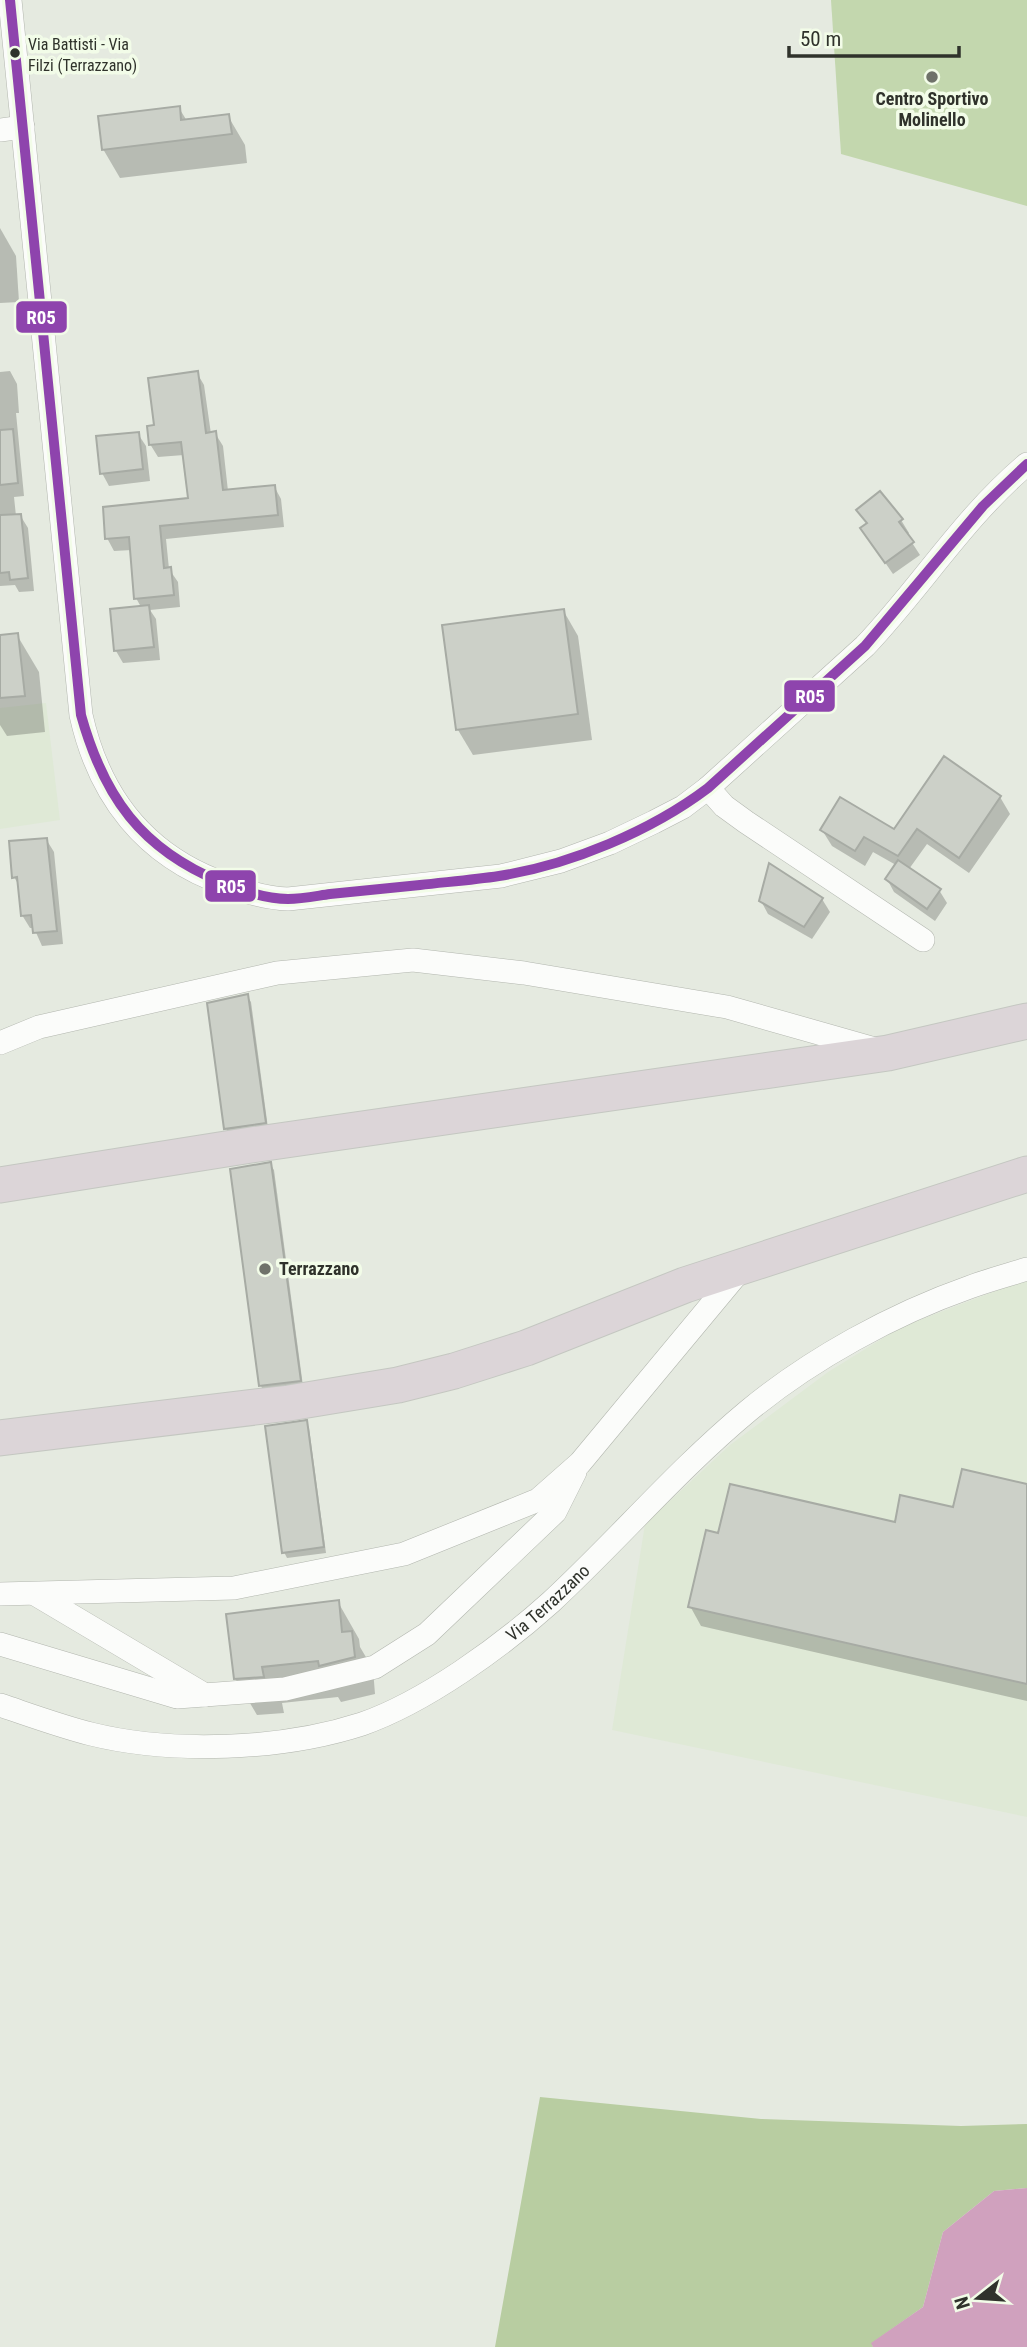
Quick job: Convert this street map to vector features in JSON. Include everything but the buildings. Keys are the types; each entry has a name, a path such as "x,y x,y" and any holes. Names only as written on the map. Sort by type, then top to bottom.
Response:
{"highway":[{"path":"0,1185 888,1053 1027,1021"},
{"path":"0,1438 289,1403 398,1385 454,1371 526,1348 685,1285 1027,1174"}],"street":[{"path":"10,0 11,128 81,715 92,754 114,797 153,845 177,863 202,876 248,892 288,900 501,876 561,861 610,843 654,822 683,807 708,789 865,646 892,617 969,520 1001,486 1027,464"},
{"path":"708,789 724,806 746,822 923,940"},
{"path":"0,1044 39,1027 277,973 413,960 524,973 727,1007 888,1053"},
{"path":"0,1594 234,1588 404,1554 538,1500 580,1463 746,1265"},
{"name":"Via Terrazzano","path":"0,1704 93,1735 195,1747 260,1744 317,1736 363,1723 414,1700 512,1636 552,1601 715,1439 783,1384 860,1337 914,1310 968,1287 1027,1269"},
{"path":"0,1644 177,1697 285,1689 375,1667 427,1634 555,1512 580,1463"},
{"path":"35,1594 205,1695"}],"shaded area":[{"path":"46,703 60,820 0,829 0,708"},
{"path":"1027,1279 1027,1817 612,1730 645,1524 730,1445 828,1372 901,1327"},
{"path":"1027,2188 1027,2347 873,2347 871,2343 923,2307 943,2232 994,2191"}],"green space":[{"name":"Centro Sportivo Molinello","path":"831,0 1027,0 1027,206 841,154"},
{"path":"540,2097 761,2119 961,2126 1027,2124 1027,2188 994,2191 943,2232 923,2307 872,2343 873,2347 495,2347"}],"transit line":[{"name":"R05","path":"10,0 81,715 101,771 130,817 169,854 221,882 254,894 288,899 479,879 554,864 636,832 686,804 708,788 865,646 983,506 1027,464"}],"place":[{"name":"Via Battisti - Via Filzi (Terrazzano)","path":"15,53"},
{"name":"Centro Sportivo Molinello","path":"932,77"},
{"name":"Terrazzano","path":"265,1269"}]}
